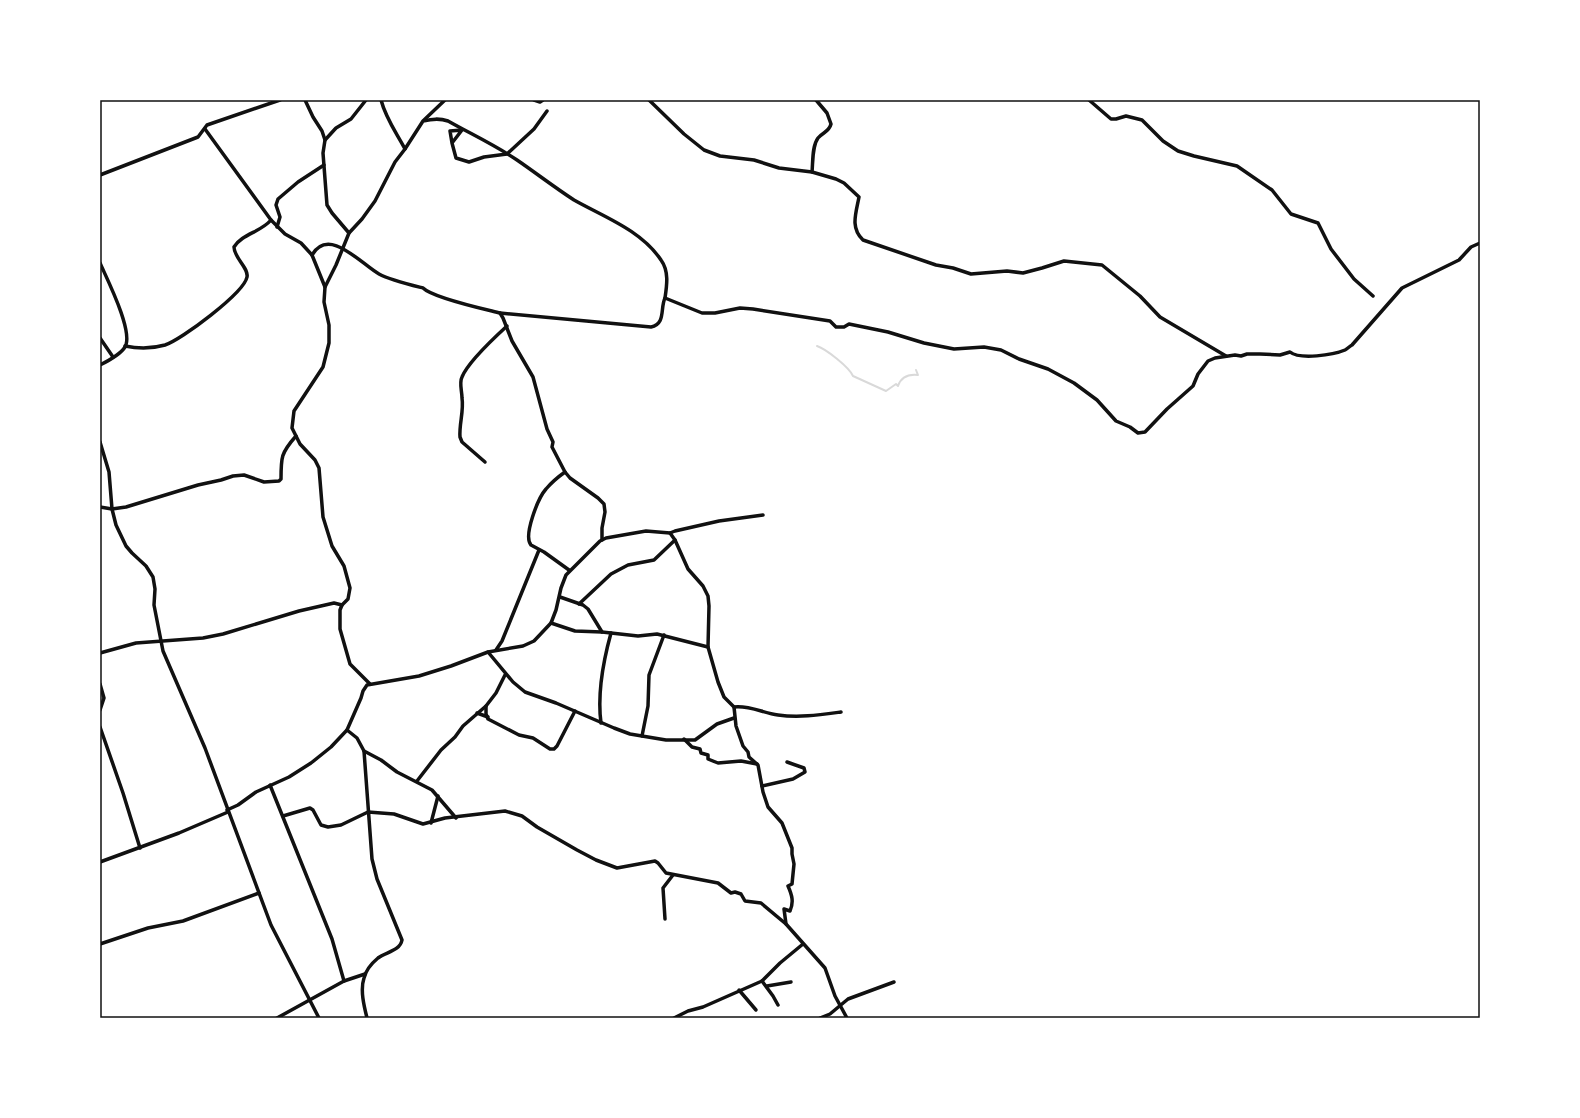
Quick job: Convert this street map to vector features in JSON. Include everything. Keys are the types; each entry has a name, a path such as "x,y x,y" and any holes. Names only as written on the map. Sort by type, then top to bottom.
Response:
{"street":[{"path":"100,174 198,137 207,125 280,100"},
{"path":"304,100 313,118 322,131 325,140"},
{"path":"349,233 327,205 323,149 325,140 336,128 351,119 366,100"},
{"path":"381,100 390,125 406,149"},
{"path":"370,684 350,664 340,629 339,620 342,605 348,599 350,588 344,566 329,540 323,517 320,471 317,464 300,444 292,428 294,411 323,367 330,343 329,325 324,302 325,287 349,233 372,205 392,167 406,149 423,121 445,100"},
{"path":"534,100 538,102 543,100"},
{"path":"649,100 684,134 704,150 720,156 748,159 786,169 812,172 844,183 860,197 855,220 855,228 858,236 863,240 936,265 953,268 971,274 1008,271 1023,273 1064,261 1102,265 1140,296 1160,317 1227,357"},
{"path":"812,172 814,148 817,140 828,130 831,124 827,113 816,100"},
{"path":"1089,100 1111,119 1126,116 1142,120 1163,141 1178,151 1236,166 1272,190 1291,214 1318,223 1330,249 1354,279 1373,296"},
{"path":"452,143 456,158 469,162 507,154 534,129 547,111"},
{"path":"312,255 316,249 324,244 332,245 342,249 383,276 423,288 427,292 500,312 651,327 656,326 660,320 665,298 667,278 664,265 648,244 624,227 558,189 507,154 448,120 432,119 423,121"},
{"path":"205,129 271,220 285,234 301,243 312,255 325,287"},
{"path":"277,227 280,216 276,205 278,199 298,182 324,165"},
{"path":"125,346 147,349 175,341 226,302 244,284 248,275 235,255 234,247 241,240 266,226 271,220"},
{"path":"665,298 702,313 715,313 740,308 753,309 830,321 836,328 844,327 849,324 954,349 977,347 997,349 1019,360 1048,369 1074,383 1097,400 1116,421 1130,427 1138,433 1145,432 1167,409 1193,386 1198,374 1208,361 1215,358 1235,355 1241,356 1247,354 1280,355 1290,352 1293,355 1314,356 1344,350 1352,345 1402,288 1459,260 1471,247 1480,243"},
{"path":"100,263 124,319 127,337 125,346 113,357 100,365"},
{"path":"500,312 512,341 533,377 547,429 554,442 552,447 565,472 570,478 604,504 605,512 602,528 602,540"},
{"path":"485,462 462,442 460,438 462,408 461,381 470,365 494,337 507,326"},
{"path":"100,338 113,357"},
{"path":"100,507 112,509 126,507 233,476 244,475 264,482 279,481 281,479 280,461 282,455 287,446 296,436"},
{"path":"100,442 110,477 112,509 116,525 126,546 146,566 152,577 155,589 154,605 163,651 205,748 271,925 319,1018"},
{"path":"565,472 546,488 534,512 527,536 530,545 569,570"},
{"path":"100,862 179,833 228,811 270,785 289,777 311,763 339,740 347,730 363,691 370,684 418,676 451,666 488,652 517,647 531,642 539,636 550,623 556,610 564,580 569,570 602,540 646,532 670,533 719,521 764,515"},
{"path":"670,533 675,540 686,565 703,586 708,596 708,647 718,682 724,697 734,707 734,718 743,746 748,752 749,757 758,765 768,807 782,823 792,848 793,875 792,884 788,886 792,895 793,905 790,910 784,909 786,924"},
{"path":"579,604 611,574 628,566 654,560 675,540"},
{"path":"496,650 502,641 539,550"},
{"path":"560,597 588,609 602,632"},
{"path":"100,653 136,643 160,640 179,641 203,638 223,634 299,611 328,604 334,603 342,605"},
{"path":"550,623 575,631 638,636 657,634 664,635 708,647"},
{"path":"601,723 601,689 605,657 611,633"},
{"path":"642,736 648,706 649,675 664,635"},
{"path":"488,652 505,675 516,686 525,692 575,711 620,731 666,740 695,740 717,724 734,718"},
{"path":"417,781 463,726 486,706 496,693 505,675"},
{"path":"100,684 104,698 100,710"},
{"path":"486,706 488,717"},
{"path":"734,707 741,706 778,715 792,716 819,716 841,712"},
{"path":"477,713 488,717 491,721 519,736 533,738 550,749 554,749 575,711"},
{"path":"100,727 140,848"},
{"path":"347,730 357,738 364,751 370,852 374,867 402,940 398,947 378,958 365,974 362,988 367,1018"},
{"path":"684,739 692,746 700,749 701,753 708,755 708,759 718,763 741,762 758,765"},
{"path":"364,751 381,760 396,772 417,781 432,790 456,818"},
{"path":"762,786 793,779 805,772 804,768 787,762"},
{"path":"270,785 332,939 344,981"},
{"path":"431,823 438,796"},
{"path":"283,816 310,808 313,810 321,825 328,827 341,825 368,812 394,814 423,824 445,818 456,818 502,811 518,814 537,827 596,860 617,868 655,861 666,873 718,883 731,893 735,892 741,894 745,901 761,903 786,924 826,968 840,1007 847,1018"},
{"path":"665,919 663,888 673,875"},
{"path":"100,944 148,928 182,921 259,893"},
{"path":"674,1018 762,981 784,959 803,944"},
{"path":"277,1018 344,981 365,974"},
{"path":"762,981 767,986 778,1006"},
{"path":"767,986 792,982"},
{"path":"820,1018 830,1014 848,999 894,982"},
{"path":"739,990 756,1010"}],"waterway":[{"path":"817,346 837,359 851,372 853,376 886,391 896,384 898,386 901,380 906,377 918,375 916,370"}]}
